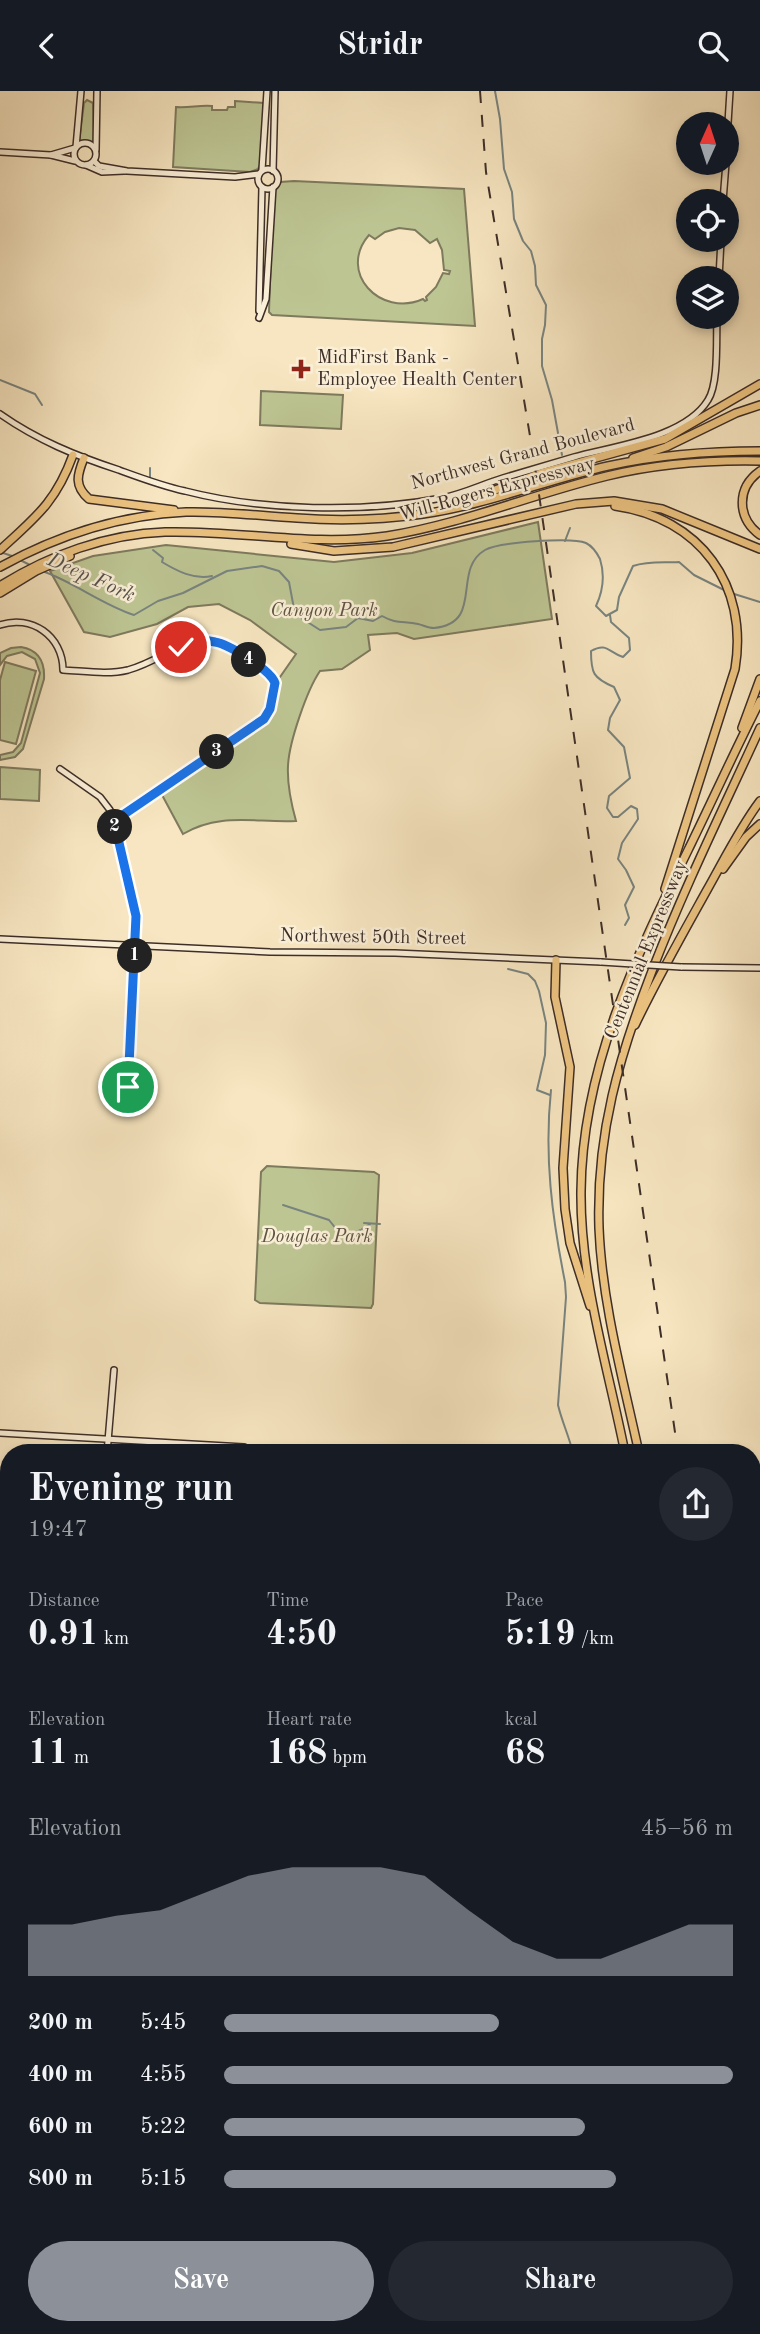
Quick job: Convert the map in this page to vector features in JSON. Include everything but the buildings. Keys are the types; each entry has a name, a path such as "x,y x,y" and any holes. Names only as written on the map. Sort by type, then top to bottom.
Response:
{"highway":[{"path":"440,511 520,480 665,439 760,384"},
{"path":"609,466 666,447 736,413 760,405"},
{"name":"Will Rogers Expressway","path":"0,567 35,548 73,533 142,516 185,513 348,520 394,518 483,502 609,466 691,453 760,451"},
{"path":"0,550 50,502 73,455"},
{"path":"84,458 78,482 79,488 89,499 185,513"},
{"name":"Will Rogers Expressway","path":"0,586 99,542 164,532 327,541 386,536 444,523 611,475 670,465 760,461"},
{"path":"760,471 748,482 741,501 745,519 760,535"},
{"path":"246,537 334,551 393,547 590,502 614,501 646,505 682,516 760,549"},
{"path":"590,502 640,510 660,517 693,539 719,569 732,599 738,624 736,670 656,919"},
{"path":"0,593 16,579"},
{"path":"729,763 760,679"},
{"path":"729,763 760,701"},
{"path":"747,756 760,728"},
{"path":"747,756 760,737"},
{"name":"Centennial Expressway","path":"637,1444 606,1293 599,1228 602,1146 609,1104 635,1011 676,910 747,756"},
{"name":"Centennial Expressway","path":"623,1444 591,1291 583,1235 581,1192 589,1103 610,1025 729,763"},
{"path":"624,1048 656,981 760,801"},
{"path":"692,916 738,847 760,824"},
{"path":"561,960 555,997 570,1067 564,1150 565,1209 570,1243 604,1350"}],"street":[{"path":"75,161 73,155 81,91"},
{"path":"94,161 97,91"},
{"path":"267,91 260,185 259,318 266,299 273,187 277,179 273,171 275,91"},
{"path":"729,112 730,91"},
{"path":"51,155 87,143 96,150"},
{"path":"0,152 51,155 102,172 235,177 273,171"},
{"path":"86,165 94,161"},
{"path":"94,161 99,166 127,171"},
{"path":"235,177 273,187"},
{"name":"Northwest Grand Boulevard","path":"0,414 27,433 73,455 162,485 228,500 307,507 414,503 445,497 562,460 656,435 685,421 703,407 710,395 716,329"},
{"path":"0,625 21,621 38,627 57,647 63,660 63,670 120,671 139,666 188,643 205,641 228,646 269,674 275,683 270,709 264,719 114,821"},
{"path":"60,769 106,804 114,821 135,904 128,1087"},
{"name":"Northwest 50th Street","path":"0,939 270,952 395,953 760,971"},
{"path":"110,1444 114,1370"},
{"path":"0,1433 194,1444"}],"green space":[{"path":"87,100 93,103 94,144 85,140 79,142 84,103"},
{"path":"235,101 264,103 258,169 250,172 173,167 176,107 212,106 212,110 227,110 228,107 235,107"},
{"path":"280,182 464,189 475,326 272,315 269,312 273,192","holes":["399,228 415,230 430,243 437,239 442,250 444,270 450,271 449,274 443,273 425,301 392,302 379,297 368,288 361,277 358,263 360,249 369,235 375,239 385,232"]},
{"path":"261,391 343,395 341,429 260,425"},
{"name":"Canyon Park","path":"538,522 552,619 414,639 397,633 368,635 370,650 342,669 320,671 304,703 288,766 296,821 224,821 197,827 183,834 161,793 264,723 269,717 278,680 296,654 250,620 219,604 188,607 157,624 110,637 84,632 50,571 93,556 166,545 334,562 412,553"},
{"path":"21,647 40,658 44,679 23,749 15,757 0,760 0,755 13,752 21,743 40,673 35,659 22,652 7,656 0,665 0,653"},
{"path":"5,662 36,671 16,744 0,740 0,680"},
{"path":"0,767 40,770 39,801 0,799"},
{"name":"Douglas Park","path":"267,1166 374,1172 379,1175 371,1308 260,1303 255,1300 261,1172"}],"waterway":[{"path":"495,91 504,169 512,192 514,219 523,241 531,251 536,285 546,305 542,366 552,400 562,455"},
{"path":"0,380 35,394 42,405"},
{"path":"150,468 150,477"},
{"path":"565,541 570,528"},
{"name":"Deep Fork","path":"42,571 134,615 158,601 183,593 227,571 262,566 279,571 289,582 295,614 320,630 346,627 358,618 373,621 382,616 432,628 449,624 459,617 464,606 470,570 475,559 492,547 519,543 566,540 590,546 600,559 603,577 596,606 606,616 617,610 619,597 633,566 639,564 679,562 694,575 726,591"},
{"path":"153,550 163,558 162,562 180,571 192,576 212,576"},
{"name":"Deep Fork","path":"0,552 15,557"},
{"name":"Deep Fork","path":"20,560 30,565"},
{"name":"Deep Fork","path":"731,593 760,602"},
{"path":"610,615 611,622 629,638 630,650 623,657 601,647 591,651 591,658 597,677 614,687 620,700 610,718 608,730 624,747 630,778 609,796 607,808 613,817 618,817 631,806 637,809 638,819 622,843 618,859 634,887 625,905 629,918 625,925"},
{"path":"508,969 528,974 539,991 546,1023 545,1055 537,1090 550,1095"},
{"path":"551,1090 548,1139 550,1186 566,1297 558,1405 570,1444"},
{"path":"283,1205 329,1220 341,1235 350,1236 360,1230"},
{"path":"364,1223 380,1224"},
{"path":"362,1229 370,1224"}],"railway":[{"path":"480,91 486,172 534,460 677,1444"}],"place":[{"name":"MidFirst Bank - Employee Health Center","path":"301,369"}],"route":[{"path":"128,1087 136,916 114,821 264,719 270,709 275,683 269,674 228,646 197,641 181,647"}]}
